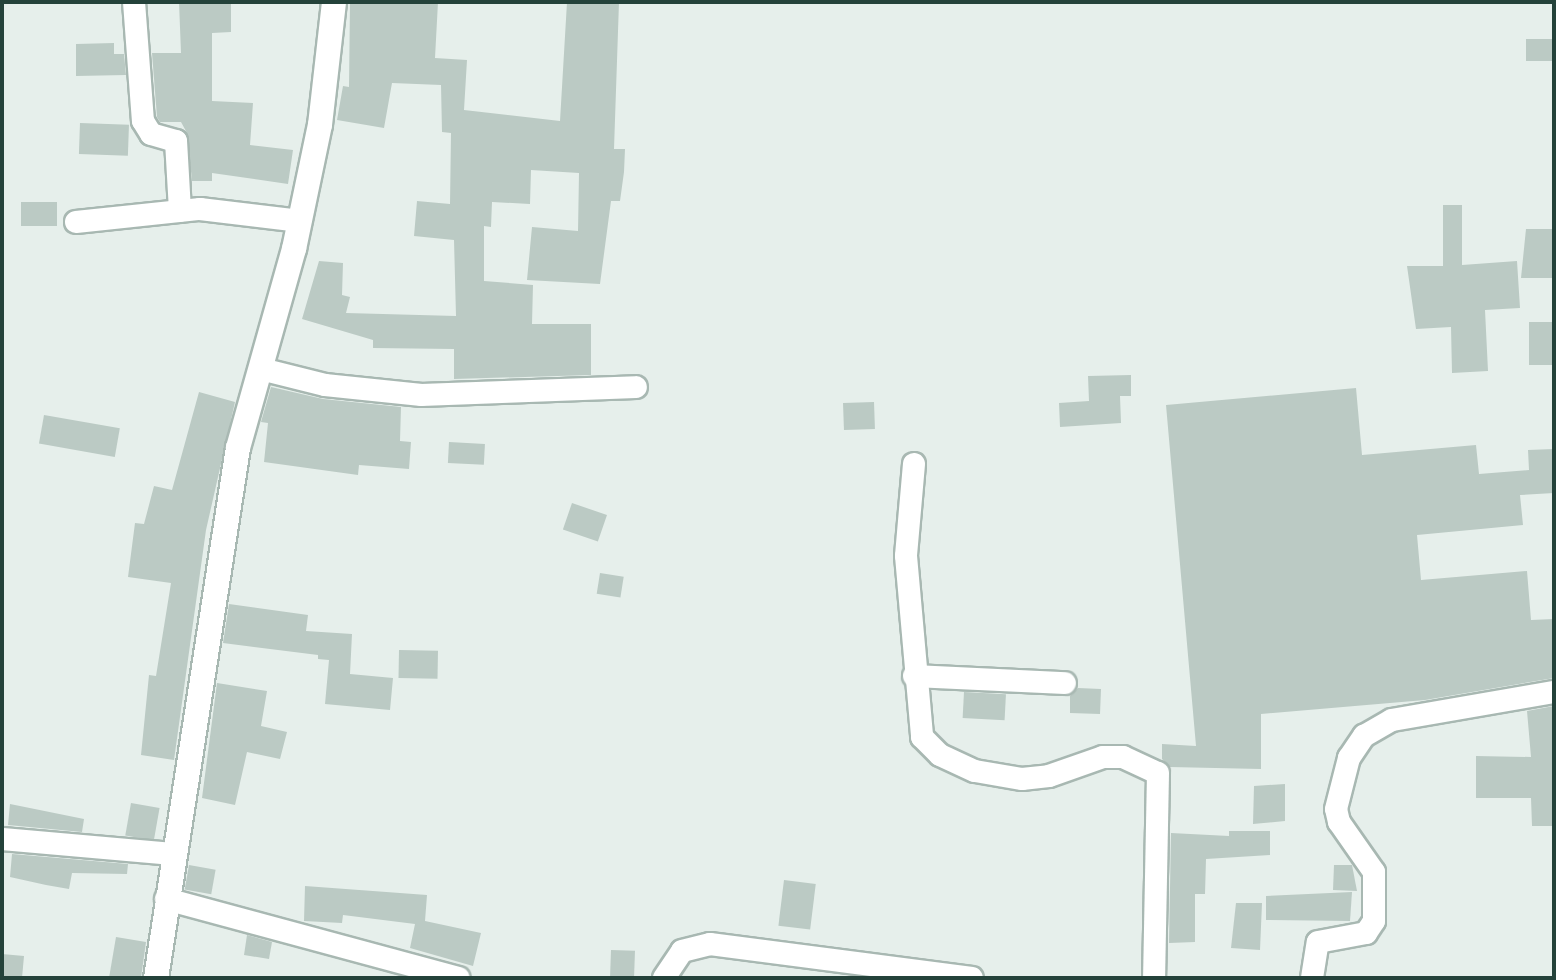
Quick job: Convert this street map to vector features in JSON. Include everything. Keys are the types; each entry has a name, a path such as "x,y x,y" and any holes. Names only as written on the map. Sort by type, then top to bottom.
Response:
{"street":[{"path":"134,2 143,121 151,134 176,141 180,211"},
{"path":"156,978 220,548 238,448 300,221 320,125 334,2"},
{"path":"76,222 232,209 300,221"},
{"path":"261,369 325,385 421,395 636,387"},
{"path":"914,464 906,556 914,676 922,737 940,755 975,771 1022,779 1049,776 1103,757 1123,757 1158,773 1154,978"},
{"path":"914,676 1065,683"},
{"path":"1312,978 1318,942 1366,933 1374,921 1374,872 1339,822 1336,809 1349,758 1364,736 1392,720 1554,692"},
{"path":"2,839 173,854"},
{"path":"166,899 459,978"},
{"path":"664,978 682,951 710,944 972,978"}],"building":[{"path":"179,2 231,2 231,32 212,33 212,101 253,103 250,145 293,150 288,184 212,173 212,181 192,181 187,133 181,122 160,122 157,117 152,53 181,53"},
{"path":"350,2 438,2 435,58 467,60 464,110 560,121 567,2 619,2 614,149 625,149 624,172 620,201 611,201 600,284 527,280 532,227 578,231 579,173 531,170 530,204 492,202 491,227 484,226 484,281 533,285 532,324 591,324 591,375 454,379 454,349 373,348 373,340 302,319 319,261 343,263 342,295 350,297 346,313 456,316 454,240 414,236 417,201 450,204 451,133 442,132 441,85 392,83 384,128 337,120 343,86 349,87"},
{"path":"1526,39 1554,39 1554,61 1526,61"},
{"path":"114,43 114,54 124,54 126,75 76,76 76,44"},
{"path":"80,123 129,125 128,156 79,154"},
{"path":"21,202 57,202 57,226 21,226"},
{"path":"1443,205 1462,205 1462,265 1517,261 1520,308 1485,310 1488,371 1452,373 1451,327 1416,329 1407,266 1443,266"},
{"path":"1526,229 1554,229 1554,278 1521,278"},
{"path":"1529,322 1554,322 1554,365 1529,365"},
{"path":"1131,375 1131,396 1120,396 1121,423 1060,427 1059,403 1089,401 1088,376"},
{"path":"271,387 323,399 401,407 400,441 411,442 409,469 359,465 358,475 264,462 268,423 261,422"},
{"path":"1356,388 1362,455 1476,445 1479,474 1529,470 1528,450 1554,449 1554,493 1520,495 1523,525 1417,535 1421,580 1527,571 1531,620 1554,619 1554,678 1425,700 1261,714 1261,769 1170,767 1162,759 1162,744 1196,746 1166,405"},
{"path":"199,392 235,402 206,530 174,760 141,755 149,675 156,676 171,583 128,577 135,523 144,524 154,486 172,490"},
{"path":"874,402 875,429 844,430 843,403"},
{"path":"44,415 120,428 115,457 39,444"},
{"path":"449,442 485,444 484,465 448,463"},
{"path":"572,503 607,515 598,542 563,529"},
{"path":"600,573 624,577 620,597 597,594"},
{"path":"229,604 308,615 306,631 352,634 350,674 393,678 390,710 325,704 329,660 318,659 318,655 223,643"},
{"path":"399,650 438,651 438,679 399,678"},
{"path":"217,683 267,691 261,726 287,732 280,759 247,752 235,805 202,798"},
{"path":"1078,688 1101,689 1100,714 1070,713 1070,696"},
{"path":"964,692 1006,694 1005,720 963,718"},
{"path":"1554,706 1554,826 1532,826 1531,798 1476,798 1476,756 1531,757 1527,711"},
{"path":"1285,784 1285,821 1253,824 1254,786"},
{"path":"131,803 160,808 154,841 125,835"},
{"path":"10,804 84,819 82,832 8,825"},
{"path":"1229,831 1270,831 1270,855 1206,859 1205,894 1195,894 1195,942 1169,943 1171,833 1229,836"},
{"path":"12,854 128,864 127,874 72,873 69,889 46,885 10,877"},
{"path":"189,865 216,870 211,894 185,890"},
{"path":"1334,865 1352,865 1357,891 1333,890"},
{"path":"784,880 816,884 810,930 778,926"},
{"path":"305,886 427,895 425,921 481,933 473,966 410,948 415,924 343,915 342,923 304,921"},
{"path":"1352,892 1350,921 1266,920 1266,896"},
{"path":"1236,903 1262,903 1260,950 1231,948"},
{"path":"247,935 272,942 269,959 244,955"},
{"path":"116,937 146,942 141,978 109,978"},
{"path":"611,950 635,951 634,978 610,978"},
{"path":"2,954 24,956 22,978 2,978"}]}
